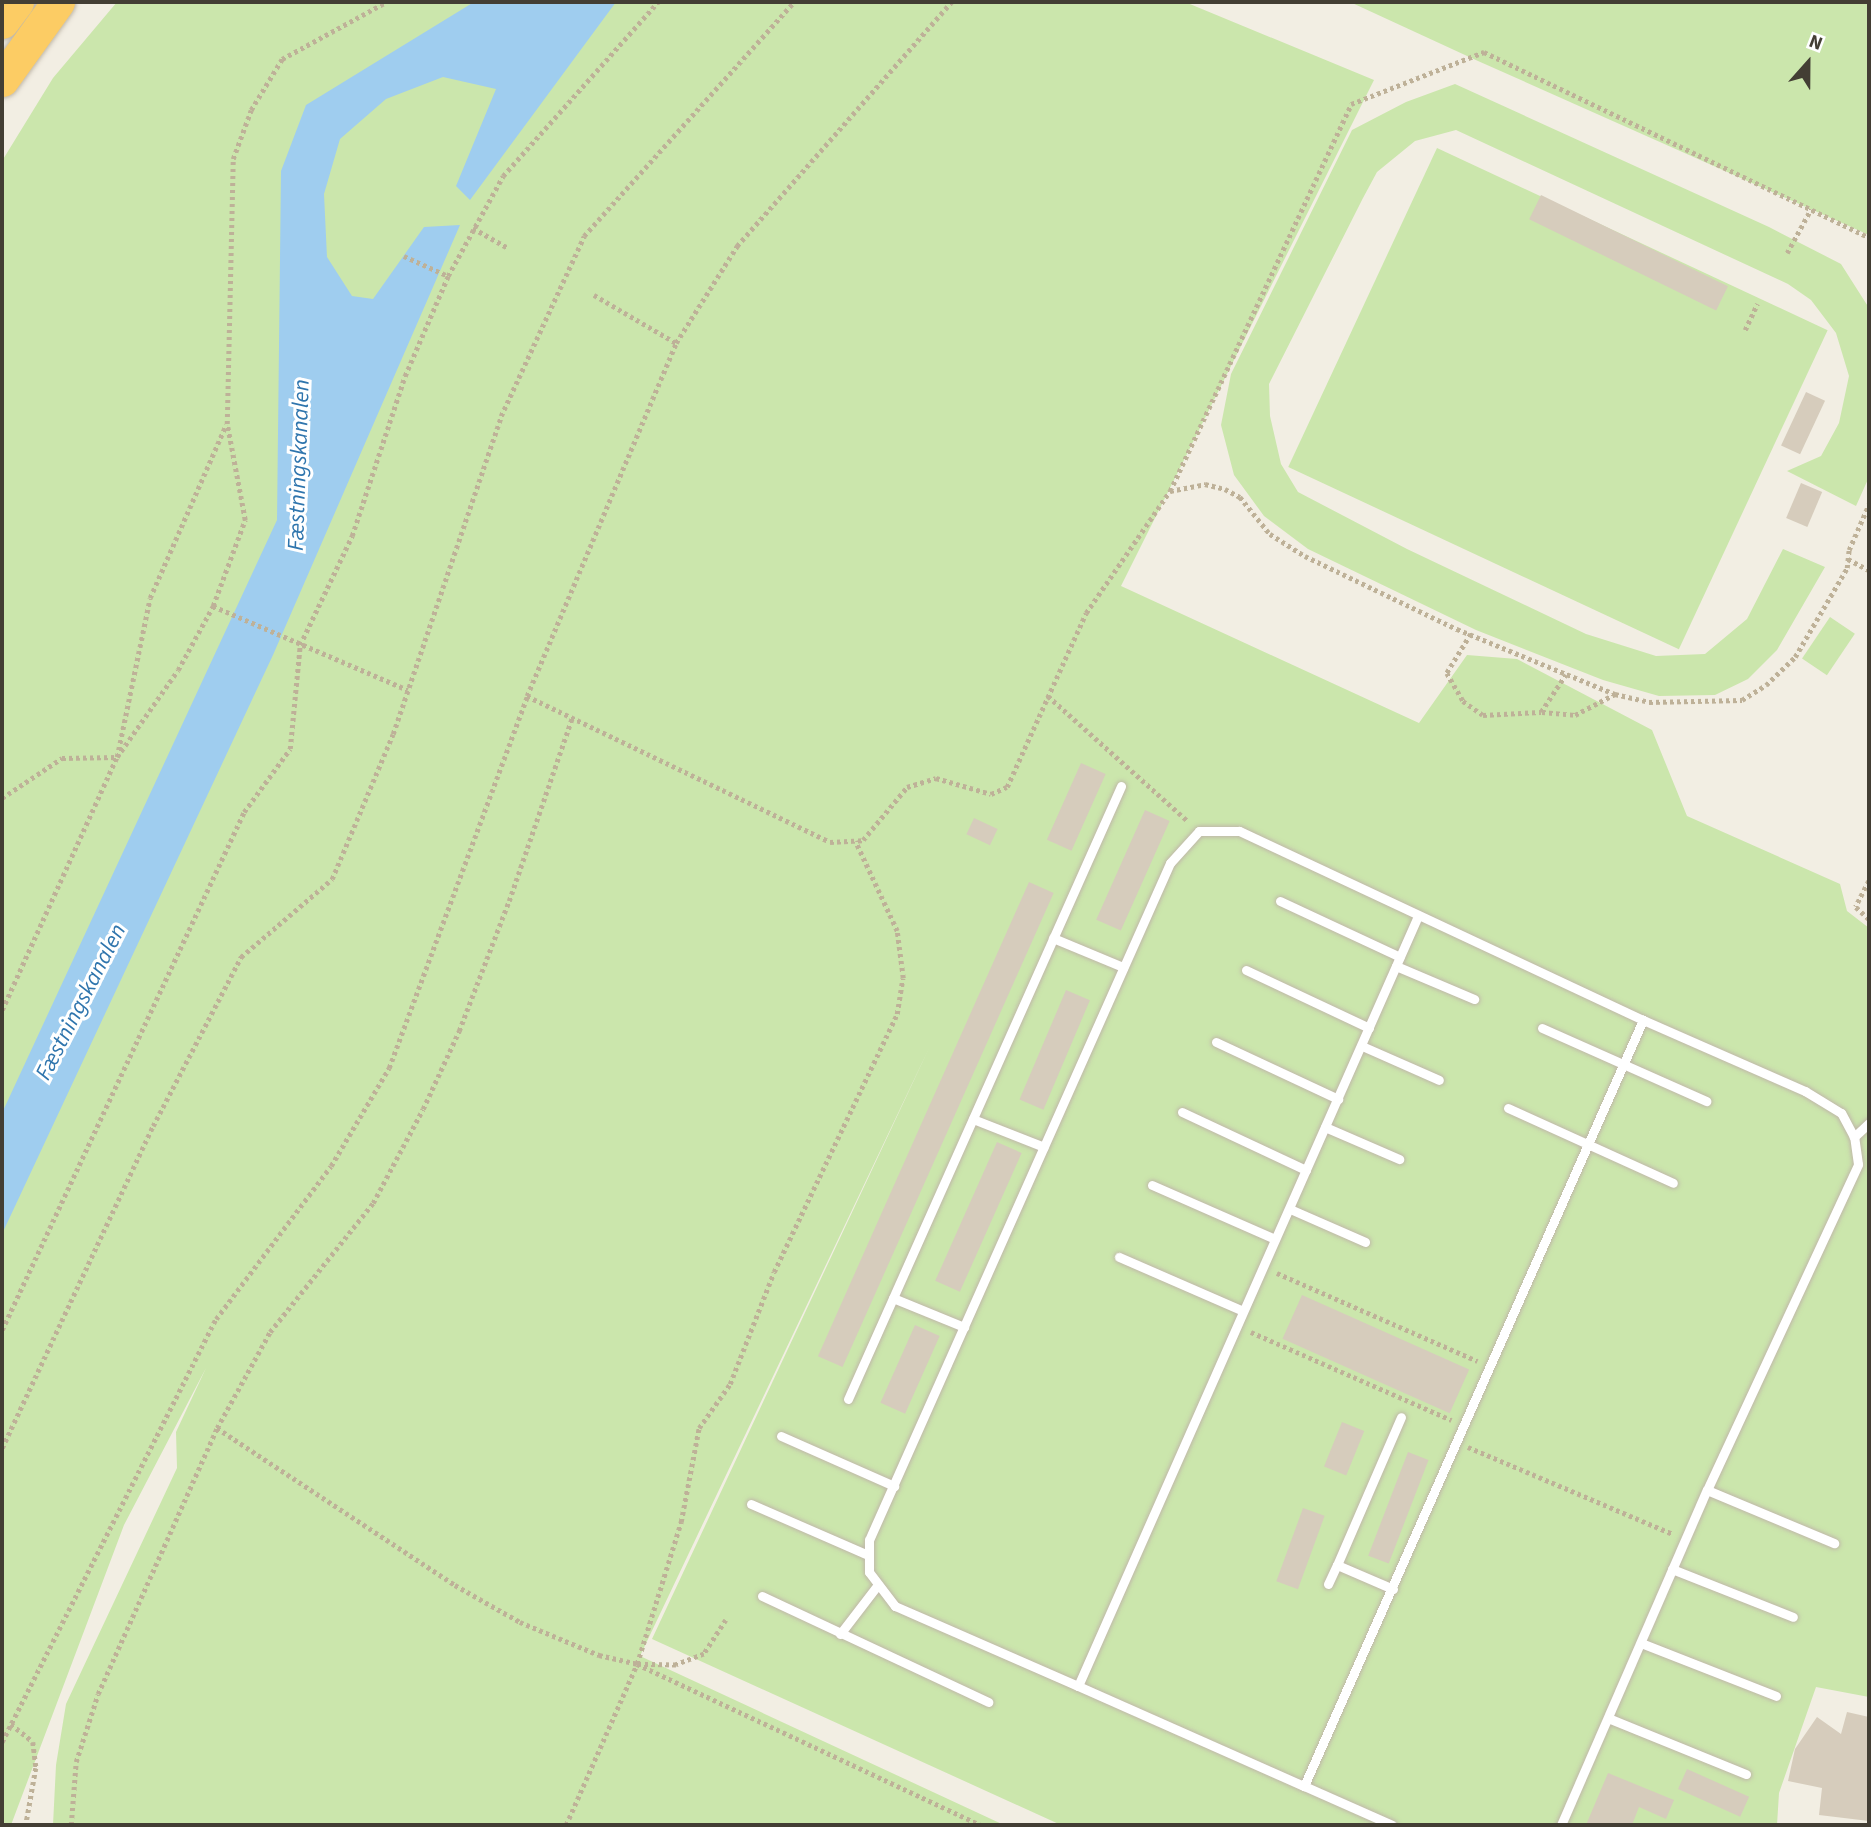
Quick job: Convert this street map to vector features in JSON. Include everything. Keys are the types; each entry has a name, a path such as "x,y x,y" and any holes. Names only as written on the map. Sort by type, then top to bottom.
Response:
{"highway":[{"path":"2,22 17,2"},
{"path":"2,80 58,2"}],"lane":[{"path":"848,1399 1121,786"},
{"path":"1392,1825 895,1606 876,1587 869,1572 869,1541 1123,967 1170,863 1199,831 1238,831 1643,1020 1805,1091 1841,1113 1854,1137 1858,1164 1707,1490 1561,1825"},
{"path":"1280,901 1474,999"},
{"path":"1078,1686 1418,916"},
{"path":"1053,938 1123,967"},
{"path":"1246,970 1369,1028"},
{"path":"1304,1786 1643,1020"},
{"path":"1542,1028 1706,1101"},
{"path":"1216,1042 1338,1099"},
{"path":"1362,1046 1439,1080"},
{"path":"1508,1108 1673,1183"},
{"path":"1182,1112 1306,1170"},
{"path":"973,1119 1044,1147"},
{"path":"1854,1137 1869,1123"},
{"path":"1325,1127 1399,1159"},
{"path":"1152,1185 1275,1239"},
{"path":"1290,1209 1364,1242"},
{"path":"1119,1257 1243,1311"},
{"path":"893,1298 964,1327"},
{"path":"1328,1584 1401,1417"},
{"path":"781,1436 894,1486"},
{"path":"1707,1490 1834,1543"},
{"path":"751,1504 868,1555"},
{"path":"1337,1564 1393,1589"},
{"path":"1672,1569 1793,1617"},
{"path":"840,1634 876,1587"},
{"path":"762,1596 988,1702"},
{"path":"1641,1643 1776,1696"},
{"path":"1608,1718 1746,1774"}],"path":[{"path":"2,1010 117,757 178,670 213,606 245,520 227,424 233,159 246,122 282,59 386,2"},
{"path":"2,1329 244,812 290,750 300,645 352,536 405,376 449,276 503,176 658,2"},
{"path":"2,1448 153,1126 241,957 332,879 408,690 501,416 584,236 794,2"},
{"path":"2,1742 216,1319 331,1166 389,1068 527,696 676,343 737,246 951,2"},
{"path":"527,696 830,842 863,840 907,787 936,778 991,794 1007,787 1086,613 1170,491 1351,104 1484,52 1869,237"},
{"path":"1787,253 1811,209"},
{"path":"473,228 508,248"},
{"path":"404,256 449,276"},
{"path":"594,295 676,343"},
{"path":"1745,330 1757,304"},
{"path":"117,757 150,598 227,424"},
{"path":"1170,491 1205,484 1225,489 1240,498 1270,534 1305,556 1471,634 1615,694 1649,702 1742,699 1795,657 1848,559 1849,550 1869,504"},
{"path":"1848,559 1869,570"},
{"path":"213,606 408,690"},
{"path":"1471,634 1447,673 1463,701 1483,715 1499,718 1541,712 1575,715 1615,694"},
{"path":"1541,712 1566,674"},
{"path":"1048,696 1199,831"},
{"path":"71,1825 76,1762 98,1694 217,1427 271,1332 373,1203 423,1110 459,1031 509,901 572,718"},
{"path":"2,798 62,758 117,757"},
{"path":"566,1825 637,1664 681,1522 699,1428 730,1384 774,1272 897,1014 903,978 897,931 855,841"},
{"path":"1869,881 1856,908 1869,919"},
{"path":"1263,1267 1491,1367"},
{"path":"1237,1326 1465,1426"},
{"path":"217,1427 509,1616 599,1655 637,1664 981,1825"},
{"path":"1458,1442 1685,1539"},
{"path":"637,1664 676,1665 704,1654 726,1620"},
{"path":"11,1724 33,1742 36,1768 26,1825"}],"green space":[{"path":"117,2 1185,2 1374,80 1121,586 1419,723 1467,655 1517,659 1652,730 1687,816 1840,884 1847,911 1869,928 1869,1697 1816,1687 1779,1793 1777,1825 1061,1825 652,1639 930,1046 640,1656 1004,1825 53,1825 56,1765 66,1704 177,1468 176,1432 206,1368 124,1525 11,1825 2,1825 2,161 53,78"},
{"path":"1350,2 1869,2 1869,235 1478,61"},
{"path":"1455,84 1769,227 1841,264 1869,308 1869,477 1856,506 1787,471 1821,456 1839,423 1849,376 1836,333 1811,300 1788,284 1456,130 1415,141 1377,172 1363,198 1269,384 1270,416 1281,464 1298,492 1407,549 1586,634 1656,656 1705,654 1747,619 1783,549 1825,567 1777,650 1748,679 1715,695 1659,696 1603,680 1476,630 1308,549 1264,516 1234,475 1221,425 1231,374 1352,130 1406,102"},
{"path":"1437,148 1828,330 1679,649 1288,467"},
{"path":"1830,617 1855,634 1827,675 1802,658"}],"water":[{"name":"Fæstningskanalen","path":"474,2 616,2 470,200 456,186 496,89 443,77 386,99 340,139 324,194 327,257 352,296 373,299 424,227 460,225 273,655 2,1234 2,1113 277,520 281,171 306,105"}],"building":[{"path":"1541,195 1728,286 1716,310 1529,219"},
{"path":"1806,392 1825,401 1800,454 1781,445"},
{"path":"1801,483 1822,492 1807,527 1786,518"},
{"path":"1081,763 1106,774 1071,851 1047,840"},
{"path":"1145,810 1170,821 1121,931 1096,920"},
{"path":"974,818 998,829 990,845 966,834"},
{"path":"1029,882 1054,893 843,1367 818,1356"},
{"path":"1066,990 1090,1000 1043,1110 1020,1100"},
{"path":"997,1142 1022,1153 960,1292 935,1281"},
{"path":"1302,1295 1469,1369 1450,1413 1282,1339"},
{"path":"915,1325 940,1336 905,1414 880,1403"},
{"path":"1342,1422 1364,1431 1346,1475 1324,1467"},
{"path":"1408,1452 1429,1460 1389,1564 1368,1556"},
{"path":"1303,1508 1325,1516 1298,1589 1276,1581"},
{"path":"1847,1712 1869,1717 1869,1821 1819,1815 1822,1788 1788,1781 1795,1749 1817,1717 1841,1734"},
{"path":"1687,1769 1749,1797 1740,1817 1678,1789"},
{"path":"1608,1773 1674,1800 1666,1819 1639,1807 1632,1825 1586,1825"}]}
